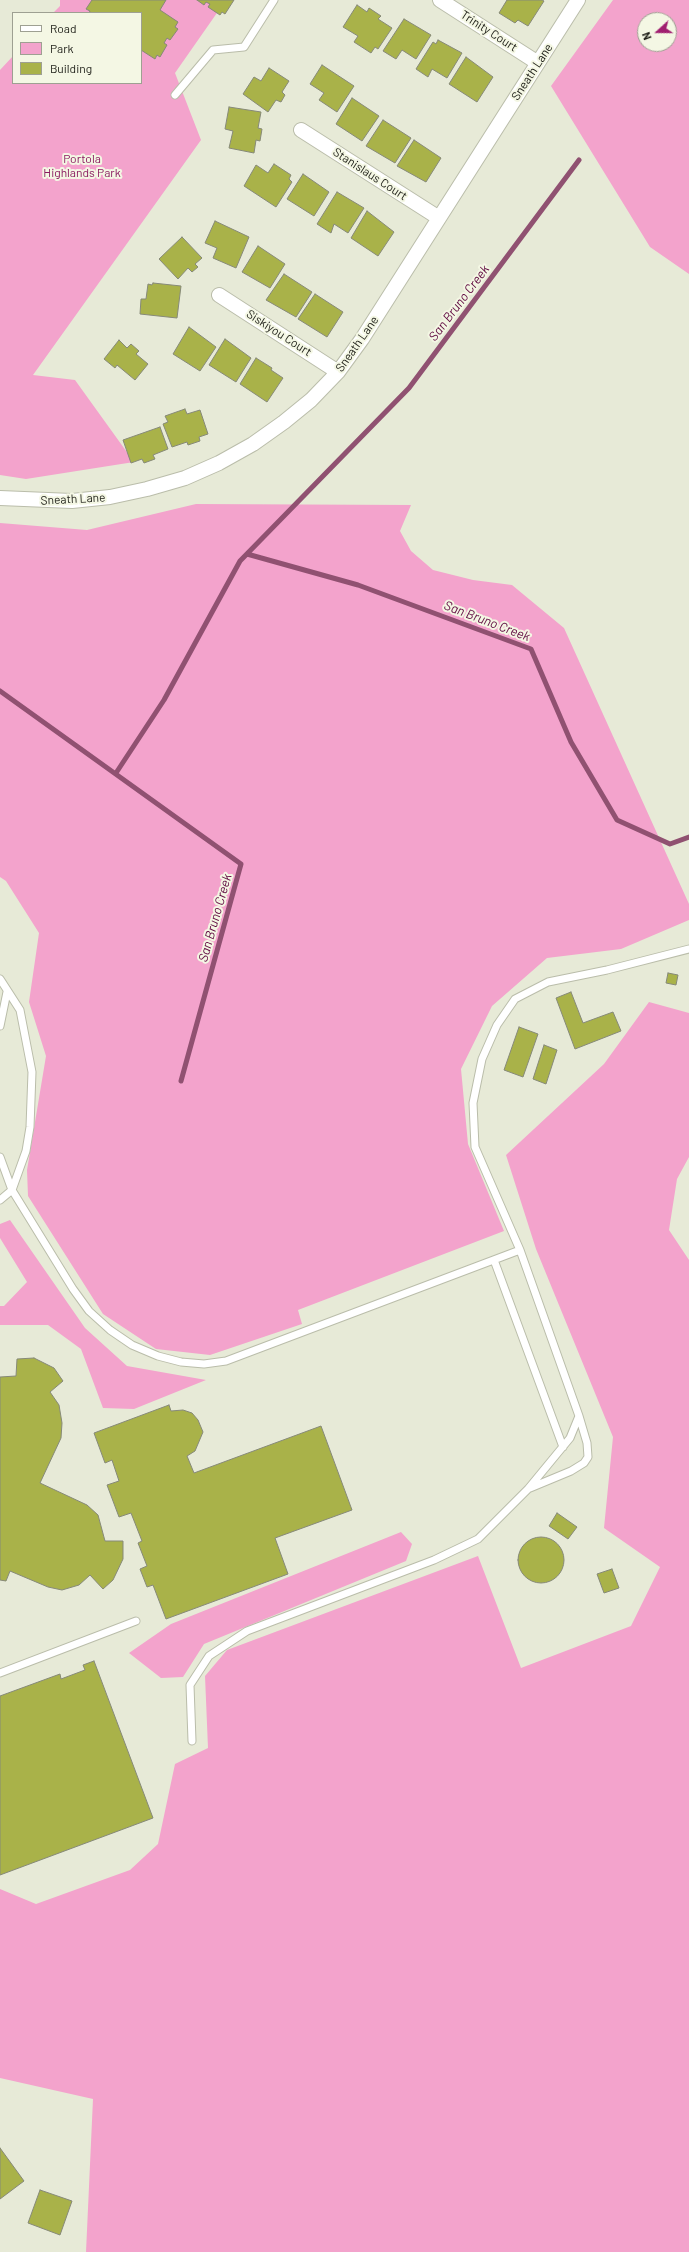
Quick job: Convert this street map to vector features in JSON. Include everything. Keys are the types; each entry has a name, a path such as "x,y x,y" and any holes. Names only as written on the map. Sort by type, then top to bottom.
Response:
{"street":[{"name":"Trinity Court","path":"440,0 538,63"},
{"name":"Sneath Lane","path":"0,498 72,501 110,497 147,489 185,478 219,463 259,440 312,400 338,372 362,340 578,0"},
{"name":"Stanislaus Court","path":"301,130 439,218"},
{"name":"Siskiyou Court","path":"220,295 338,372"}],"lane":[{"path":"175,95 213,50 244,47 274,0"},
{"path":"528,1489 571,1471 584,1463 588,1457 587,1443 580,1416 520,1250 475,1147 473,1103 482,1059 497,1025 515,999 548,982 607,970 689,949"},
{"path":"0,979 20,1010 32,1072 30,1127 26,1151 12,1190 0,1200"},
{"path":"0,1026 7,992"},
{"path":"0,1157 12,1190 72,1289 89,1311 110,1330 132,1345 158,1356 181,1362 204,1364 226,1361 520,1250"},
{"path":"494,1260 563,1447"},
{"path":"192,1741 190,1685 209,1656 246,1631 434,1560 478,1539 528,1489 563,1447 570,1438 580,1416"},
{"path":"0,1673 136,1621"}],"green space":[{"name":"Portola Highlands Park","path":"60,0 226,0 175,73 201,140 33,375 75,380 134,462 26,479 0,475 0,70 12,57 12,84 142,84 142,12 54,12 60,6"},
{"path":"613,0 689,0 689,274 650,247 551,86"},
{"path":"196,504 411,505 400,531 411,551 433,570 473,580 512,585 564,628 689,904 689,920 621,949 547,958 492,1006 461,1069 468,1144 504,1231 298,1310 302,1324 210,1355 156,1349 103,1314 28,1196 27,1170 46,1056 29,1002 39,933 6,881 0,877 0,523 87,530"},
{"path":"649,1002 689,1013 689,1157 677,1179 669,1230 689,1260 689,2252 86,2252 93,2099 0,2078 0,1889 36,1904 130,1870 158,1844 175,1764 208,1748 205,1676 227,1650 478,1556 521,1668 631,1626 660,1567 604,1528 613,1437 536,1249 506,1155 604,1064"},
{"path":"10,1220 85,1328 127,1366 206,1380 134,1409 103,1408 81,1349 48,1325 0,1325 0,1306 4,1306 27,1282 0,1238 0,1224"},
{"path":"401,1532 412,1544 406,1561 204,1644 183,1677 161,1678 129,1653 171,1624"}],"building":[{"path":"92,0 166,0 160,10 178,22 175,27 178,29 170,40 167,38 164,43 167,45 160,57 157,55 155,59 142,51 142,12 90,12 86,9"},
{"path":"197,0 234,0 225,14 222,12 220,15 208,7 210,4 206,2 204,5"},
{"path":"507,0 544,1 528,26 518,20 515,23 499,13"},
{"path":"357,5 367,12 369,8 381,16 378,19 392,28 378,49 375,47 371,53 354,42 358,36 343,27"},
{"path":"404,19 431,35 416,59 402,50 396,59 383,51"},
{"path":"438,40 462,53 447,78 432,69 428,77 416,69 433,42 436,44"},
{"path":"466,57 493,77 477,102 449,84"},
{"path":"322,65 354,86 337,112 319,100 324,93 310,84"},
{"path":"269,68 289,81 282,92 285,95 281,102 276,100 268,112 243,94 254,77 261,81"},
{"path":"352,98 379,116 362,141 336,124"},
{"path":"229,107 261,112 258,128 262,129 260,141 256,140 254,153 229,148 233,131 225,129"},
{"path":"383,120 411,138 395,163 366,146"},
{"path":"414,140 441,158 426,182 397,166"},
{"path":"274,164 291,175 289,179 292,182 276,207 244,186 256,165 268,173"},
{"path":"303,174 329,192 314,216 287,199"},
{"path":"337,192 364,208 348,233 334,224 331,233 317,224"},
{"path":"367,211 394,232 378,256 351,238"},
{"path":"215,221 249,237 236,268 213,258 217,248 205,243"},
{"path":"182,237 202,258 195,264 198,267 192,272 188,268 178,279 159,259"},
{"path":"258,246 285,264 270,288 242,272"},
{"path":"284,274 312,292 296,317 266,300"},
{"path":"153,283 181,286 177,318 140,314 141,299 146,299 148,284 152,285"},
{"path":"315,294 343,312 327,337 298,319"},
{"path":"189,327 216,347 200,371 173,354"},
{"path":"225,339 251,358 236,382 209,365"},
{"path":"119,340 127,348 131,344 139,351 136,354 148,364 135,380 117,365 115,368 104,359"},
{"path":"256,358 272,368 271,370 283,378 267,402 240,384"},
{"path":"185,409 187,414 200,410 208,434 199,437 200,441 188,445 187,442 172,447 163,424 168,422 165,416"},
{"path":"160,427 168,449 153,455 155,459 144,463 142,459 131,463 123,440"},
{"path":"668,973 678,975 676,985 666,983"},
{"path":"571,992 583,1023 613,1012 621,1031 575,1049 556,998"},
{"path":"519,1027 538,1034 523,1077 504,1070"},
{"path":"544,1045 557,1050 546,1084 533,1079"},
{"path":"34,1358 54,1368 63,1381 50,1392 59,1405 62,1423 61,1438 40,1483 87,1505 98,1515 105,1541 123,1541 123,1559 113,1580 103,1589 90,1575 79,1585 62,1590 48,1587 10,1571 6,1581 0,1580 0,1377 16,1376 17,1359"},
{"path":"169,1405 171,1411 183,1410 192,1413 198,1420 203,1432 195,1451 187,1456 194,1473 321,1426 352,1510 275,1538 288,1574 166,1619 153,1585 147,1587 140,1569 147,1566 138,1543 142,1541 131,1513 119,1517 107,1485 119,1481 112,1460 105,1463 94,1433"},
{"path":"557,1513 577,1527 568,1539 549,1526"},
{"path":"546,1537 558,1543 563,1551 563,1569 558,1577 550,1582 536,1583 524,1577 519,1569 518,1555 524,1543 532,1538"},
{"path":"612,1569 619,1588 604,1593 597,1574"},
{"path":"94,1661 153,1818 0,1875 0,1696 60,1674 61,1679 85,1670 83,1665"},
{"path":"0,2148 24,2181 0,2199"},
{"path":"40,2190 72,2201 60,2235 28,2223"}],"waterway":[{"name":"San Bruno Creek","path":"116,773 164,700 240,561 409,388 579,160"},
{"name":"San Bruno Creek","path":"247,554 358,585 531,649 571,742 617,820 670,844 689,837"},
{"name":"San Bruno Creek","path":"0,691 241,864 181,1081"}]}
